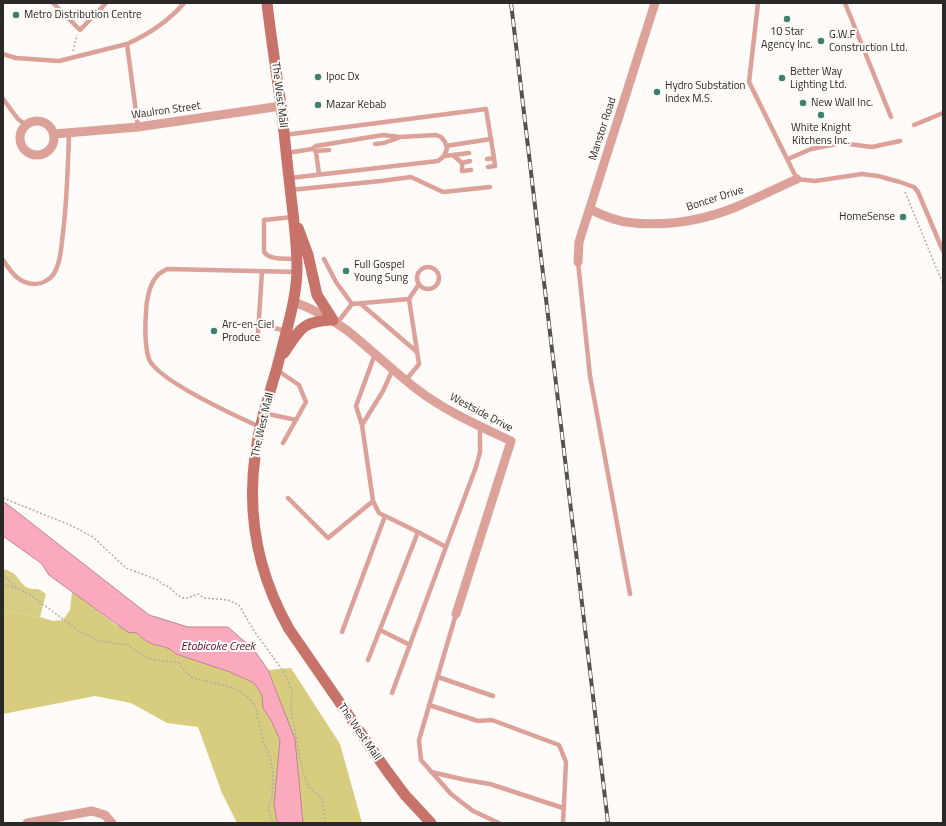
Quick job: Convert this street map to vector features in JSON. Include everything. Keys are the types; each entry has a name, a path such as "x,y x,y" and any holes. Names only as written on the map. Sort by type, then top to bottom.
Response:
{"main road":[{"name":"The West Mall","path":"267,3 281,106 293,215 297,272 294,302 277,370 260,427 254,455 252,486 253,522 259,557 266,582 289,629 387,772 405,795 431,823"},
{"path":"293,215 308,255 317,295 335,321"},
{"path":"280,357 299,331 308,324 322,320 335,321"}],"street":[{"name":"Manstor Road","path":"578,262 578,242 590,209 655,3"},
{"name":"Waulron Street","path":"54,134 138,127 281,106"},
{"path":"40,121 49,125 54,134 53,144 47,152 37,155 32,154 24,148 20,139 23,129 30,122 40,121"},
{"name":"Boncer Drive","path":"590,209 602,215 632,223 681,221 706,217 735,207 798,179"},
{"name":"Westside Drive","path":"294,302 310,308 335,321 415,388 444,407 511,441 456,614"},
{"path":"27,823 92,811 105,815 112,823"}],"lane":[{"path":"53,3 80,30 104,4"},
{"path":"3,54 16,58 59,60 127,44 147,35 166,21 184,3"},
{"path":"758,3 749,82 798,179 815,181 862,174 878,176 914,187 918,192 943,251"},
{"path":"845,3 891,117"},
{"path":"127,44 138,127"},
{"path":"3,99 18,119 26,125"},
{"path":"284,135 486,109 495,166 488,167"},
{"path":"914,125 943,113"},
{"path":"3,260 19,280 29,284 38,284 48,280 54,274 60,260 66,207 69,133"},
{"path":"319,174 314,151 316,146 383,136 400,137 436,135 441,137 446,142 444,156"},
{"path":"375,144 384,143 400,137"},
{"path":"446,146 491,140"},
{"path":"788,159 811,149 841,143 872,147 900,141"},
{"path":"286,154 329,150"},
{"path":"486,151 493,150"},
{"path":"288,178 438,160 444,156 469,154"},
{"path":"453,155 462,163 462,171 471,170"},
{"path":"487,159 494,158"},
{"path":"462,163 470,162"},
{"path":"290,190 411,177 443,192 490,187"},
{"path":"293,215 264,220 264,252 267,256 272,258 296,259"},
{"path":"324,259 336,282 352,304"},
{"path":"578,262 590,376 630,594"},
{"path":"429,267 436,270 438,273 438,280 434,286 431,288 424,288 419,284 417,281 417,273 422,268 429,267"},
{"path":"260,427 220,408 164,376 149,360 145,332 146,303 157,276 167,269 297,272"},
{"path":"258,333 262,271"},
{"path":"406,380 419,364 409,299 419,284"},
{"path":"335,321 352,304 409,299"},
{"path":"361,304 417,352"},
{"path":"258,324 287,331"},
{"path":"375,354 356,406 362,425 373,501 380,513 446,547"},
{"path":"362,425 383,390 393,369"},
{"path":"277,370 299,386 306,402 282,443"},
{"path":"264,413 296,420"},
{"path":"392,693 476,467 480,452 480,426"},
{"path":"288,498 328,538 373,501"},
{"path":"342,632 385,516"},
{"path":"368,660 418,532"},
{"path":"456,614 419,740 421,760 451,794 473,811 499,823"},
{"path":"380,630 410,645"},
{"path":"438,676 493,696"},
{"path":"429,706 478,721 492,720 559,745 566,762 563,823"},
{"path":"431,772 490,784 563,808"}],"path":[{"path":"71,58 76,36 80,30"},
{"path":"903,188 943,284"},
{"path":"3,498 70,525 92,537 126,568 158,580 182,598 188,598 198,594 204,598 228,600 240,605 254,631 284,672 292,692 291,711 303,772 309,787 322,798 325,823"},
{"path":"3,575 17,588 32,596 80,631 99,642 128,645 146,658 178,662 190,677 234,688 247,696 256,708 263,741 271,759 273,775 272,798 268,808 273,823"},
{"path":"3,585 17,588"}],"shaded area":[{"path":"3,569 13,573 24,586 41,590 46,594 40,617 3,611"},
{"path":"72,591 116,625 138,633 148,642 170,648 176,654 230,672 254,683 262,695 263,708 271,720 280,740 274,804 277,823 237,823 222,793 198,727 167,723 131,703 95,696 3,714 3,611 40,617 53,621 63,620 70,610"},
{"path":"291,668 340,744 362,823 303,823 278,696 268,670"}],"water":[{"name":"Etobicoke Creek","path":"3,502 149,615 188,627 228,627 254,650 268,670 295,739 303,823 277,823 274,804 280,740 271,720 263,708 262,695 254,683 230,672 176,654 166,647 152,644 135,633 129,633 49,575 41,563 3,536"}],"railway":[{"path":"511,3 608,823"}],"place":[{"name":"Metro Distribution Centre","path":"16,15"},
{"name":"10 Star Agency Inc.","path":"787,19"},
{"name":"G.W.F Construction Ltd.","path":"821,41"},
{"name":"Ipoc Dx","path":"318,77"},
{"name":"Better Way Lighting Ltd.","path":"782,78"},
{"name":"Hydro Substation Index M.S.","path":"657,92"},
{"name":"New Wall Inc.","path":"803,103"},
{"name":"Mazar Kebab","path":"318,105"},
{"name":"White Knight Kitchens Inc.","path":"821,115"},
{"name":"HomeSense","path":"903,217"},
{"name":"Full Gospel Young Sung","path":"346,271"},
{"name":"Arc-en-Ciel Produce","path":"214,331"}]}
